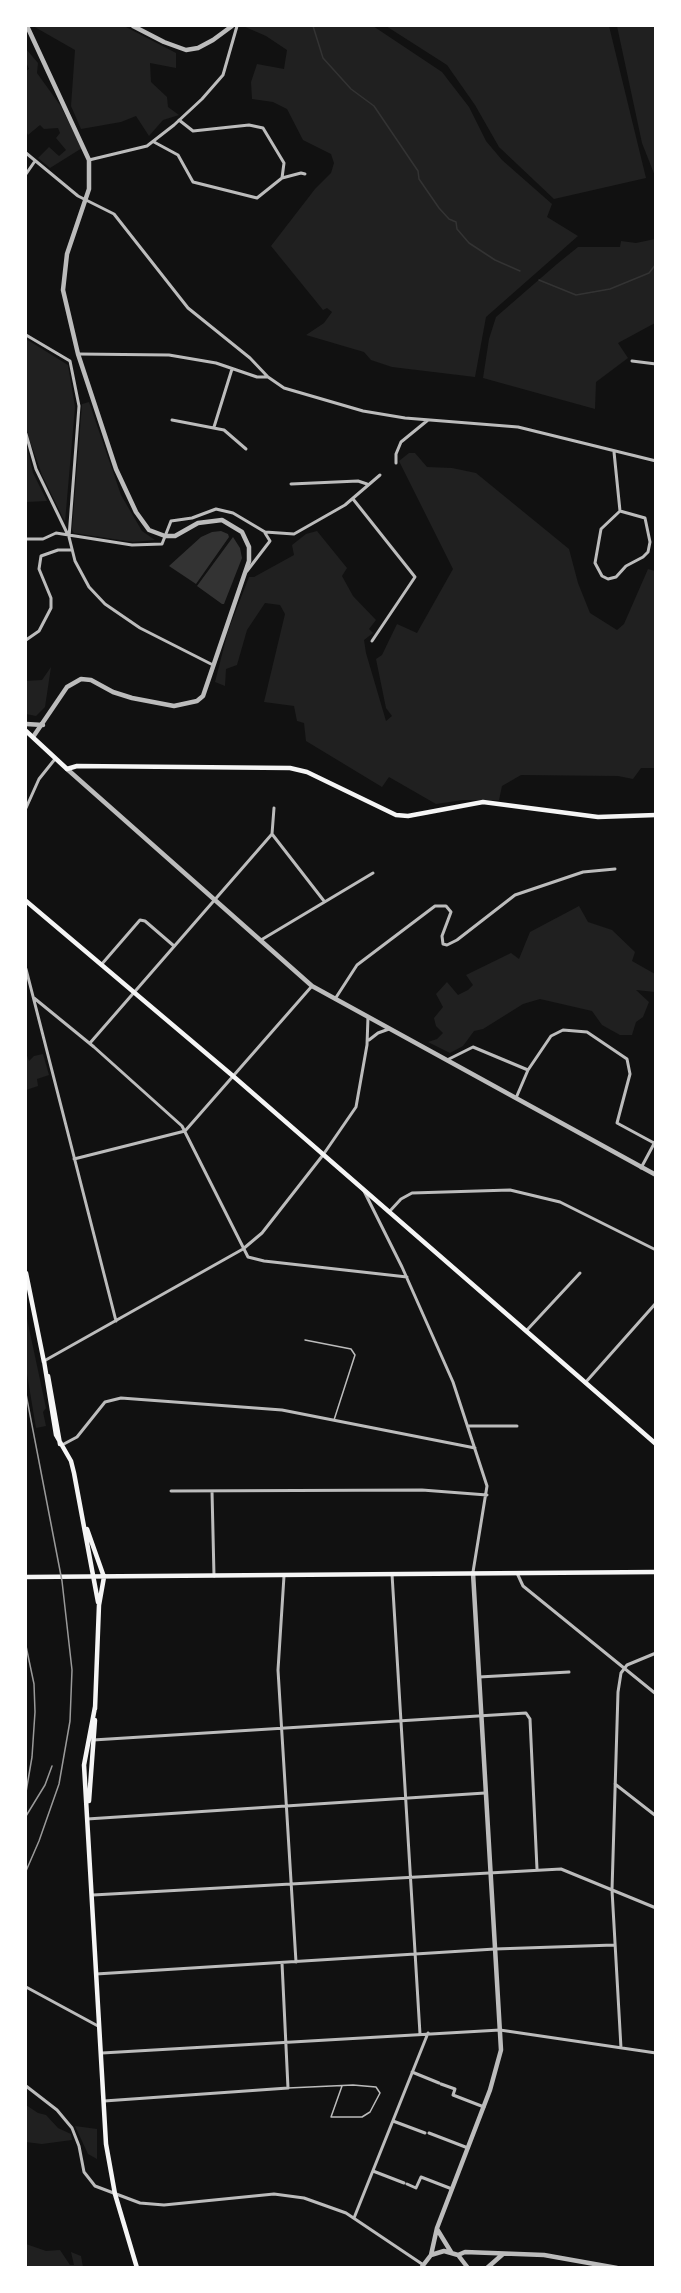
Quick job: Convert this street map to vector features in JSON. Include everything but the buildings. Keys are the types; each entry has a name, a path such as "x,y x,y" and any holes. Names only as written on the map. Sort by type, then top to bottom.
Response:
{"main road":[{"path":"26,730 67,769 77,766 290,768 307,772 388,813 408,816 483,802 598,818 656,815"},
{"path":"26,901 233,1076 656,1444"},
{"path":"26,1273 56,1435 60,1446 71,1461 87,1529 99,1605"},
{"path":"87,1529 104,1577 99,1605 87,1819 106,2144 115,2194 137,2268"},
{"path":"26,1577 656,1572"}],"street":[{"path":"27,26 89,160 91,179 67,254 63,279 66,309 108,449 128,495 147,528 165,536 182,534 198,522 211,519 229,522 247,539 249,561 203,696 190,705 174,706 126,697 91,680 77,680 67,687 33,737"},
{"path":"133,26 186,50 198,48 234,26"},
{"path":"89,160 154,142 179,120 223,75 234,26"},
{"path":"179,120 193,130 249,125 263,128 284,163 282,178"},
{"path":"154,142 178,154 193,182 257,198 282,178 305,174"},
{"path":"26,153 86,200 118,218 188,308 284,388 353,409 518,427 656,462"},
{"path":"26,174 35,161"},
{"path":"26,335 70,361 79,406 69,537"},
{"path":"78,354 169,355 257,377 268,377"},
{"path":"632,361 656,364"},
{"path":"214,427 232,369"},
{"path":"396,463 397,450 402,442 429,419"},
{"path":"172,420 224,430 246,449"},
{"path":"26,434 36,469 69,537 72,550 88,587 105,604 163,641 213,665"},
{"path":"614,452 620,511"},
{"path":"26,539 43,539 56,533 69,537 139,545 162,544 171,521 192,518 216,509 233,513 265,532 294,534 352,499 380,475"},
{"path":"291,484 358,481 367,484"},
{"path":"352,499 416,577 372,641"},
{"path":"620,511 645,518 650,542 648,552 643,557 626,566 616,577 608,579 602,576 595,563 598,537 601,529 620,511"},
{"path":"244,575 270,541 265,532"},
{"path":"26,640 39,632 51,608 51,598 39,569 41,556 58,550 72,550"},
{"path":"26,724 43,724"},
{"path":"26,808 39,779 56,758"},
{"path":"67,769 312,986 656,1175"},
{"path":"90,1043 272,834 274,808"},
{"path":"272,834 324,901"},
{"path":"335,999 357,965 435,906 446,906 451,912 442,936 443,944 447,945 457,940 515,895 583,872 615,869"},
{"path":"261,940 373,873"},
{"path":"101,965 140,920 145,921 174,946"},
{"path":"26,969 116,1321"},
{"path":"74,1159 185,1131 312,986"},
{"path":"34,998 90,1043 179,1122 248,1257 255,1260 407,1277"},
{"path":"44,1361 243,1249 262,1233 323,1155 356,1107 368,1041 368,1017"},
{"path":"368,1041 378,1033 390,1029"},
{"path":"516,1098 528,1070 551,1036 563,1030 587,1032 627,1059 630,1074 617,1123 655,1141 641,1168"},
{"path":"447,1060 474,1047 528,1070"},
{"path":"26,2086 57,2110 72,2128 87,2179 95,2186 140,2203 164,2205 274,2194 325,2204 354,2218 421,2266 431,2255 437,2228 499,2063 500,2030 477,1677 473,1573 487,1496 475,1448 453,1382 407,1277 364,1190"},
{"path":"389,1212 401,1199 412,1193 510,1190 560,1202 656,1250"},
{"path":"525,1331 580,1273"},
{"path":"585,1383 655,1305"},
{"path":"60,1446 77,1437 105,1402 121,1398 254,1407 475,1448"},
{"path":"468,1426 517,1426"},
{"path":"171,1491 422,1490 487,1496"},
{"path":"213,1491 214,1577"},
{"path":"517,1573 523,1586 656,1694"},
{"path":"392,1574 420,2034"},
{"path":"284,1576 278,1670 296,1962"},
{"path":"624,1668 656,1653"},
{"path":"621,2048 612,1890 618,1692 624,1668"},
{"path":"477,1677 569,1672"},
{"path":"92,1740 522,1713 529,1716 537,1869"},
{"path":"615,1784 656,1815"},
{"path":"87,1819 485,1792"},
{"path":"91,1895 561,1869 656,1908"},
{"path":"96,1974 495,1949 614,1945"},
{"path":"104,2101 288,2088 282,1963"},
{"path":"26,1987 100,2027"},
{"path":"102,2053 500,2030 656,2054"},
{"path":"354,2218 428,2033"},
{"path":"412,2072 455,2090 453,2095 484,2107"},
{"path":"393,2121 468,2148"},
{"path":"373,2171 416,2188 421,2177 452,2189"},
{"path":"437,2228 451,2252"},
{"path":"431,2255 451,2252 458,2255 468,2268"},
{"path":"458,2255 465,2252 544,2254 617,2268"},
{"path":"487,2268 503,2254"}],"lane":[{"path":"305,1340 351,1349 356,1355 334,1421"},
{"path":"288,2088 342,2086 376,2087 380,2093 370,2112 362,2117 331,2117 342,2086"}],"shaded area":[{"path":"33,26 124,26 176,53 176,68 150,63 151,82 167,97 168,107 179,115 163,120 149,136 136,116 121,122 81,129 71,106 75,50"},
{"path":"243,26 373,26 442,72 469,107 486,141 502,160 552,204 547,217 578,236 486,317 475,377 392,367 371,360 364,352 306,335 324,323 332,312 327,308 323,310 271,246 315,189 331,173 334,163 331,154 303,140 287,109 273,102 252,99 251,82 257,64 284,69 287,50 266,36"},
{"path":"386,26 609,26 646,178 554,199 499,147 475,105 447,65"},
{"path":"617,26 655,26 655,176 642,143"},
{"path":"26,49 38,63 37,73 60,105 82,148 50,168 38,158 49,147 59,156 66,150 56,138 60,133 58,128 44,129 40,125 28,135 26,131 26,71 29,69 26,62"},
{"path":"655,239 655,323 618,343 628,358 596,382 595,409 483,378 489,339 496,317 578,247 620,247 621,241 636,243"},
{"path":"26,339 68,365 75,407 65,522 42,475 26,430"},
{"path":"89,402 121,495 142,531 155,540 133,542 74,533 72,530 82,404"},
{"path":"26,442 33,473 47,501 26,502"},
{"path":"409,453 415,453 427,467 452,468 476,473 569,549 578,583 590,613 617,630 624,624 648,569 655,571 655,768 641,768 633,779 618,776 521,775 502,786 499,800 463,800 436,804 389,777 382,787 306,741 304,723 297,721 294,706 264,702 285,614 280,605 265,603 247,630 237,665 226,669 225,686 215,682 228,631 249,577 254,577 294,555 292,545 306,534 317,531 347,568 342,576 353,596 376,620 369,629 373,633 364,640 366,653 386,721 392,716 386,708 376,659 382,655 397,624 417,633 453,569 399,461"},
{"path":"221,531 229,537 196,584 169,566 201,537"},
{"path":"233,537 240,548 242,558 224,604 222,604 197,586"},
{"path":"51,667 45,707 36,716 26,714 26,681 42,680"},
{"path":"579,906 588,922 612,930 635,952 632,961 655,974 655,992 636,990 649,1002 643,1017 636,1022 632,1035 620,1035 602,1025 592,1011 540,999 523,1004 483,1029 474,1031 463,1046 450,1053 428,1042 437,1039 443,1033 436,1026 434,1018 443,1007 436,994 447,982 458,995 468,990 473,985 466,975 511,953 519,959 530,932"},
{"path":"26,1053 29,1061 34,1056 43,1054 49,1075 37,1079 38,1086 26,1090"},
{"path":"26,1314 46,1408 43,1412 46,1426 36,1428 26,1368"},
{"path":"26,2105 46,2115 58,2128 71,2134 72,2140 42,2144 26,2142"},
{"path":"75,2126 97,2129 97,2159 88,2154"},
{"path":"26,2244 46,2251 60,2250 70,2265 74,2265 71,2252 81,2256 83,2267 26,2267"}],"waterway":[{"path":"313,26 323,58 351,89 374,106 418,171 419,179 439,208 449,219 456,222 457,229 469,243 495,260 520,271"},
{"path":"539,280 576,295 610,289 649,273 656,264"}],"railway":[{"path":"26,1394 62,1581 72,1670 70,1721 59,1784 26,1871"},
{"path":"26,1646 34,1684 35,1712 32,1757 26,1792"},
{"path":"26,1816 45,1785 52,1766"}]}
